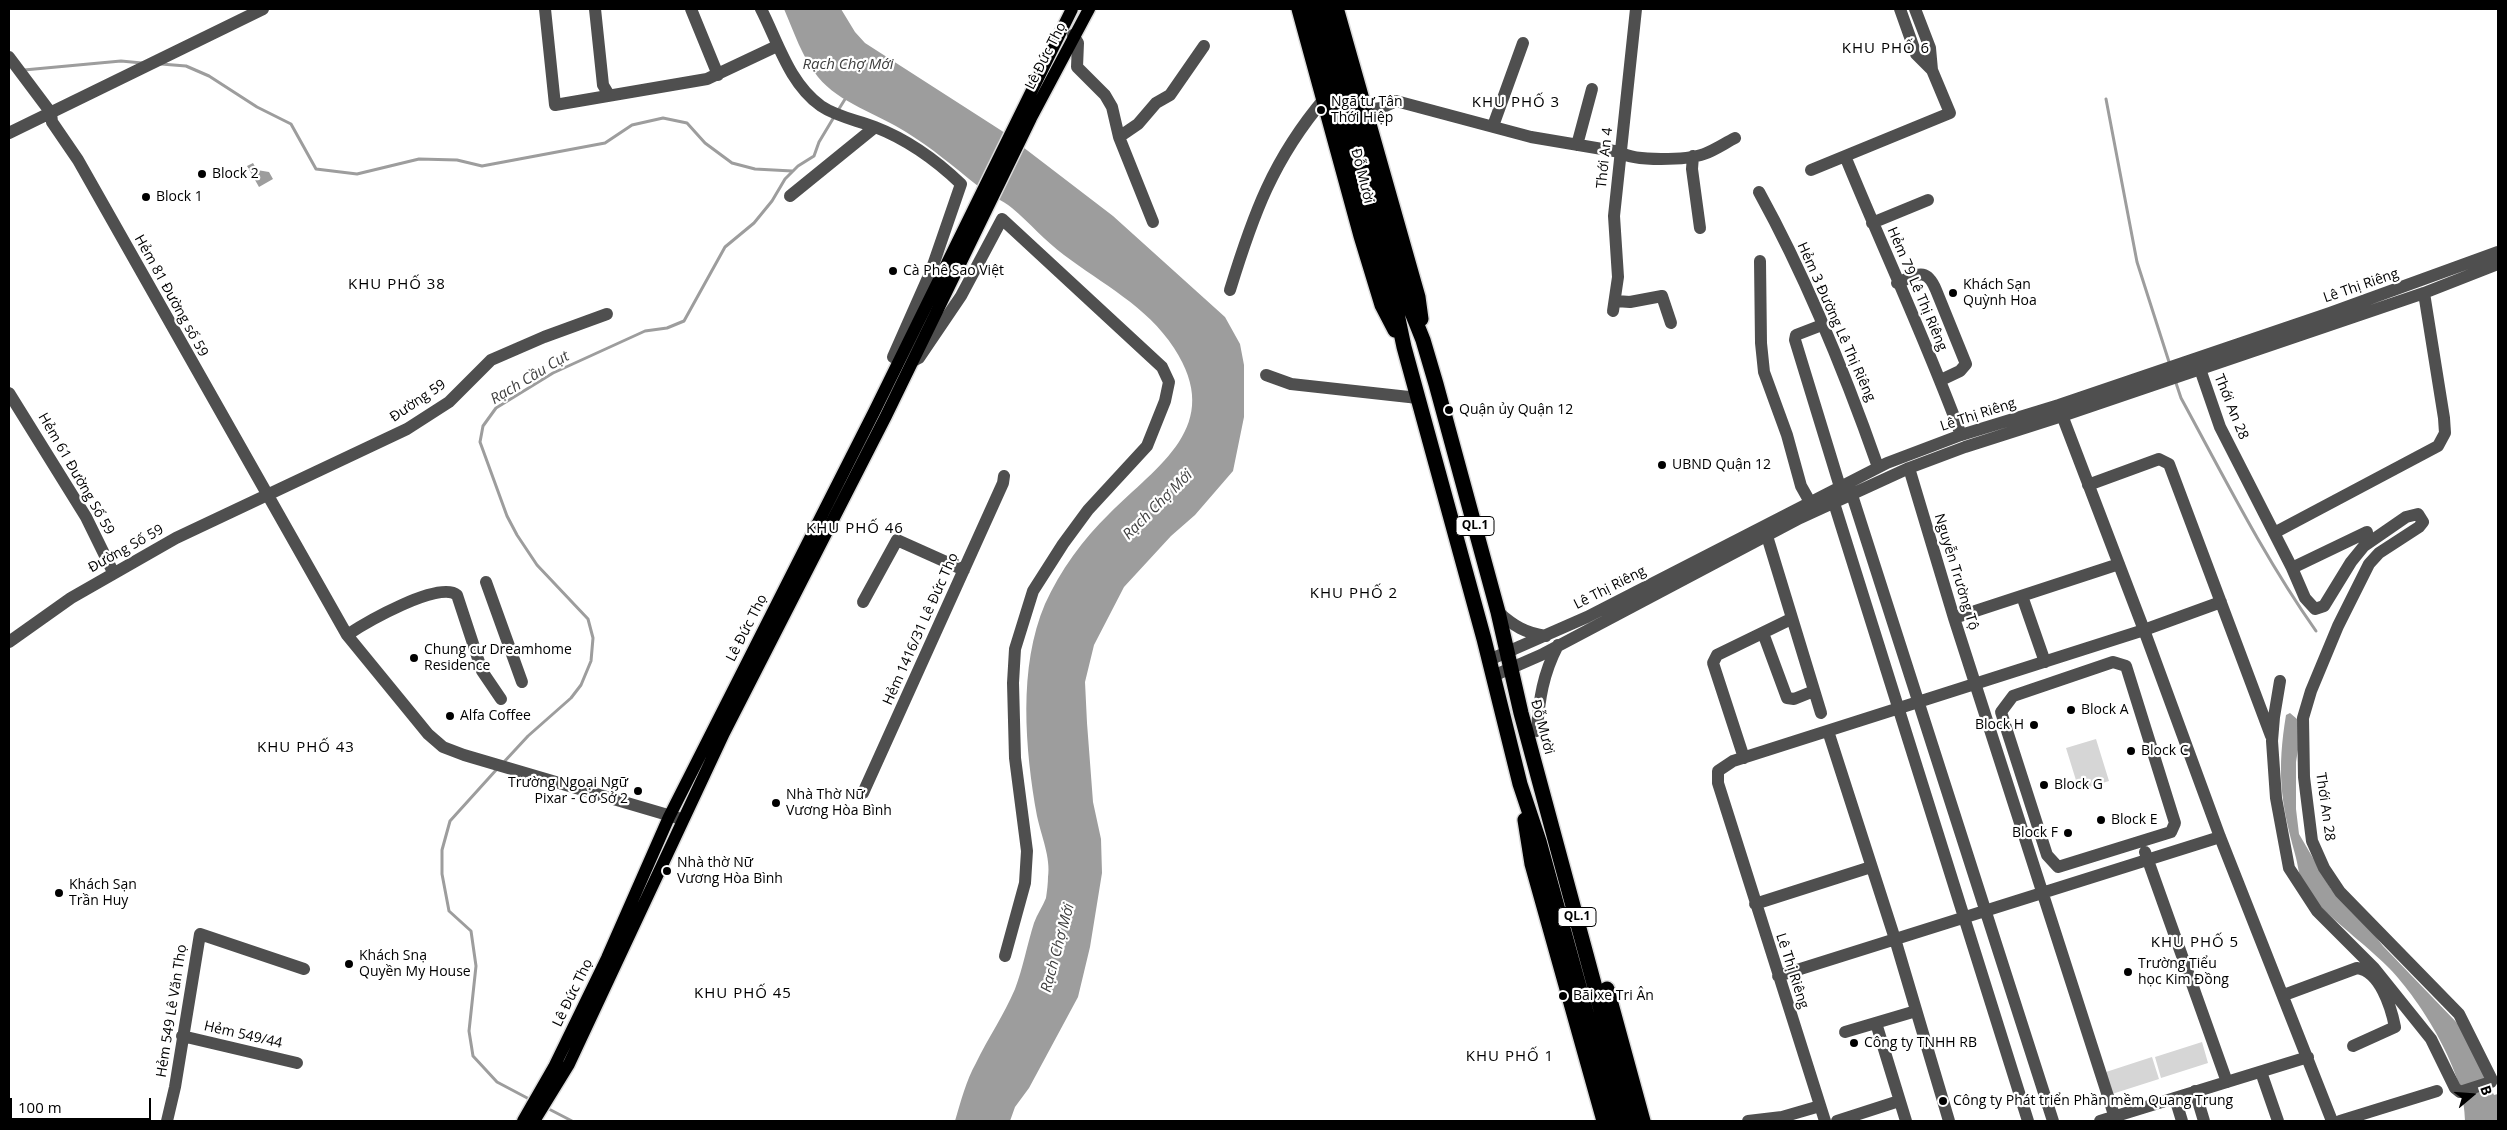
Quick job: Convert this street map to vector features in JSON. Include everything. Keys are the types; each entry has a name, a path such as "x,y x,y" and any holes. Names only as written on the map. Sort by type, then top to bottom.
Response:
{"highway":[{"name":"Đỗ Mười","path":"1299,9 1325,98 1361,236 1382,305 1404,347"},
{"name":"QL.1","path":"1314,9 1401,302"},
{"name":"QL.1","path":"1326,9 1401,302"},
{"name":"Đỗ Mười","path":"1336,9 1367,110 1418,296 1423,340 1498,612 1521,713 1631,1121"},
{"name":"Đỗ Mười","path":"1401,302 1423,340"},
{"name":"Đỗ Mười","path":"1401,302 1404,347 1488,655 1520,784 1539,841 1616,1121"},
{"name":"QL.1","path":"1521,713 1537,731"},
{"name":"Đỗ Mười","path":"1537,731 1642,1121"},
{"name":"Đỗ Mười","path":"1520,784 1530,855 1604,1121"}],"main road":[{"name":"Lê Đức Thọ","path":"1026,115 1072,9"},
{"name":"Lê Đức Thọ","path":"1026,115 1089,9"},
{"path":"980,211 1026,115"},
{"name":"Lê Đức Thọ","path":"559,1070 605,990 728,726 912,362 980,211"},
{"name":"Lê Đức Thọ","path":"559,1070 669,817 781,595 980,211"},
{"path":"781,595 793,600"},
{"path":"523,1121 535,1115 559,1070"}],"street":[{"path":"9,133 162,60 263,9"},
{"path":"545,9 555,105 718,75 777,46"},
{"path":"595,9 603,84 609,95"},
{"path":"691,9 718,75"},
{"path":"761,9 777,46 800,86 821,106 855,122 875,127 896,138 944,168 961,184 931,271 892,357"},
{"name":"Thới An 4","path":"1636,9 1614,216 1618,277 1614,306 1662,296 1672,323"},
{"path":"1900,9 1916,54 1932,70"},
{"path":"1811,170 1950,113 1932,70 1930,48 1915,9"},
{"path":"1073,35 1078,43 1077,68 1105,94 1112,107 1119,137 1153,222"},
{"path":"1493,126 1523,43"},
{"path":"1119,137 1138,124 1160,100 1170,95 1204,46"},
{"name":"Hẻm 81 Đường số 59","path":"12,60 51,113 52,122 78,160 347,636 428,734 443,747 649,809 669,817"},
{"path":"1577,146 1592,89"},
{"path":"1230,290 1250,226 1280,158 1325,98"},
{"path":"1367,110 1381,108 1396,101 1531,137 1620,152 1625,156 1649,158 1704,154 1735,138"},
{"path":"790,196 875,127"},
{"path":"1693,156 1692,169 1700,228"},
{"name":"Hẻm 79 Lê Thị Riêng","path":"1845,156 1897,283 1941,380 1961,435"},
{"name":"Hẻm 3 Đường Lê Thị Riêng","path":"1759,192 1805,283 1856,404 1878,467"},
{"path":"1872,223 1928,200"},
{"name":"Lê Đức Thọ","path":"912,362 920,358 960,296 1002,219 1162,367 1169,382 1165,401 1147,446 1088,510 1033,591 1015,649 1012,683 1014,758 1027,850 1025,883 1005,956"},
{"name":"Lê Thị Riêng","path":"2192,368 2498,252"},
{"path":"1760,261 1761,343 1764,372 1787,435 1801,486 1810,502"},
{"name":"Lê Thị Riêng","path":"1493,676 1512,669 1766,536 1909,468 2060,411 2159,377 2424,293 2498,264"},
{"path":"1897,283 1920,274 1926,274 1931,278 1966,364 1960,371 1941,380"},
{"path":"2274,533 2438,446 2446,433 2424,293"},
{"name":"Đường 59","path":"266,495 408,429 449,402 491,360 544,337 607,314"},
{"path":"1822,325 1796,335 1795,340 1840,486"},
{"name":"Thới An 28","path":"2192,368 2292,568 2305,598 2315,609 2320,609 2364,546 2406,517 2418,514 2422,517 2423,522 2419,527 2379,553 2369,564 2310,691 2303,718 2302,731 2304,777 2312,841 2324,868 2340,892 2459,1014 2492,1080 2491,1082 2460,1092 2455,1088 2431,1039 2374,968 2317,911 2289,868 2276,798 2272,741 2280,681"},
{"path":"1266,375 1291,384 1418,398"},
{"name":"Hẻm 61 Đường Số 59","path":"9,393 86,517 113,572"},
{"path":"2060,411 2144,630 2220,837 2284,995 2332,1121"},
{"name":"Lê Thị Riêng","path":"1488,655 1508,652 1580,621 1878,467 1961,435 2060,411"},
{"path":"2088,485 2159,459 2169,464 2272,741"},
{"name":"Nguyễn Trường Tộ","path":"1909,468 1954,618 2115,1119"},
{"name":"Hẻm 1416/31 Lê Đức Thọ","path":"863,793 1003,483 1004,476"},
{"name":"Đường Số 59","path":"9,642 49,613 113,572 176,538 266,495"},
{"path":"1852,495 2053,1121"},
{"path":"1834,503 1897,710 2028,1121"},
{"path":"2292,568 2367,532"},
{"path":"1766,536 1821,713"},
{"path":"863,602 897,540 964,570"},
{"path":"1954,618 2119,564"},
{"path":"486,582 522,682"},
{"path":"347,636 367,621 411,602 444,590 452,591 457,595 482,671 501,698"},
{"path":"2022,596 2044,662"},
{"path":"1791,619 1717,655 1714,663 1744,758 2144,630 2220,602"},
{"path":"1498,612 1515,627 1526,632 1546,636"},
{"path":"1763,633 1787,698 1794,699 1814,691"},
{"path":"1537,731 1541,686 1547,665 1558,645"},
{"path":"2113,662 2126,666 2175,823 2171,832 2142,842 2058,867 2046,855 2001,712 2013,696 2113,662"},
{"path":"1828,731 1949,1121"},
{"name":"Lê Thị Riêng","path":"1744,758 1726,764 1718,772 1718,783 1825,1121"},
{"path":"669,817 684,818"},
{"path":"1778,976 2220,837"},
{"path":"2142,842 2227,1082"},
{"path":"1755,904 1871,867"},
{"name":"Hẻm 549 Lê Văn Thọ","path":"167,1121 175,1087 200,934 304,969"},
{"path":"2284,995 2357,968 2367,970 2374,977 2382,992 2395,1027 2353,1046"},
{"path":"1845,1032 1916,1011"},
{"path":"1876,1023 1906,1121"},
{"name":"Hẻm 549/44","path":"182,1036 297,1063"},
{"path":"2100,1121 2115,1119 2175,1098 2308,1057"},
{"path":"2261,1072 2278,1121"},
{"path":"2195,1092 2204,1121"},
{"path":"2340,1121 2437,1092"},
{"path":"2175,1098 2182,1121"},
{"path":"1838,1121 1900,1101"},
{"path":"1748,1121 1782,1117 1820,1106"}],"shaded area":[{"path":"2096,739 2109,781 2079,790 2066,748"},
{"path":"2202,1042 2208,1063 2161,1078 2155,1057"},
{"path":"2152,1057 2159,1079 2112,1094 2106,1072"}],"water":[{"name":"Rạch Chợ Mới","path":"784,9 841,9 855,32 865,43 1002,131 1113,216 1225,317 1240,344 1244,365 1244,417 1233,471 1195,515 1171,536 1124,587 1094,645 1085,682 1093,802 1101,839 1102,873 1090,947 1078,997 1029,1088 1015,1107 1010,1121 955,1121 972,1070 1015,989 1034,923 1046,898 1049,870 1037,816 1029,763 1026,709 1027,681 1036,628 1051,592 1081,545 1109,514 1165,461 1179,442 1189,422 1192,400 1188,376 1174,348 1163,333 1137,308 1050,244 1012,208 982,189 925,145 906,132 848,101 827,86 807,61"},
{"path":"253,163 257,170 269,172 273,179 259,187 247,166"},
{"path":"2290,713 2297,719 2300,737 2296,762 2296,809 2299,834 2331,889 2354,909 2383,946 2460,1026 2494,1095 2498,1094 2498,1121 2465,1121 2458,1082 2450,1061 2428,1019 2415,1000 2389,968 2322,908 2304,887 2283,801 2281,769 2283,735 2286,715"}],"waterway":[{"path":"24,70 121,61 142,63"},
{"path":"161,64 186,66 209,76 257,107 291,124 316,169 357,174 419,159 457,160 482,166 605,143 632,125 663,118 687,123 705,143 732,163 755,169 792,171"},
{"name":"Rạch Cầu Cụt","path":"837,112 847,96"},
{"path":"2106,99 2137,262 2170,365"},
{"name":"Rạch Cầu Cụt","path":"503,763 528,736 571,698 581,685 591,661 593,638 588,619 537,565 507,516 480,442 483,426 496,408 553,373 645,331 667,328 684,321 725,247 754,223 772,201 785,179 798,166 814,156 819,142 834,117"},
{"path":"2175,380 2181,398 2245,516 2279,574 2316,631"},
{"name":"Rạch Cầu Cụt","path":"497,769 450,821 442,850 442,874 449,911 471,931 476,966 469,1031 473,1056 497,1082 531,1100"},
{"name":"Rạch Cầu Cụt","path":"545,1107 572,1121"}],"place":[{"name":"Ngã tư Tân Thới Hiệp","path":"1321,110"},
{"name":"Block 2","path":"202,174"},
{"name":"Block 1","path":"146,197"},
{"name":"Cà Phê Sao Việt","path":"893,271"},
{"name":"Khách Sạn Quỳnh Hoa","path":"1953,293"},
{"name":"Quận ủy Quận 12","path":"1449,410"},
{"name":"UBND Quận 12","path":"1662,465"},
{"name":"Chung cư Dreamhome Residence","path":"414,658"},
{"name":"Block A","path":"2071,710"},
{"name":"Alfa Coffee","path":"450,716"},
{"name":"Block H","path":"2034,725"},
{"name":"Block C","path":"2131,751"},
{"name":"Block G","path":"2044,785"},
{"name":"Trường Ngoại Ngữ Pixar - Cơ Sở 2","path":"638,791"},
{"name":"Nhà Thờ Nữ Vương Hòa Bình","path":"776,803"},
{"name":"Block E","path":"2101,820"},
{"name":"Block F","path":"2068,833"},
{"name":"Nhà thờ Nữ Vương Hòa Bình","path":"667,871"},
{"name":"Khách Sạn Trần Huy","path":"59,893"},
{"name":"Khách Snạ Quyền My House","path":"349,964"},
{"name":"Trường Tiểu học Kim Đồng","path":"2128,972"},
{"name":"Bãi xe Tri Ân","path":"1563,996"},
{"name":"Công ty TNHH RB","path":"1854,1043"},
{"name":"Công ty Phát triển Phần mềm Quang Trung","path":"1943,1101"}],"district":[{"name":"KHU PHỐ 6","path":"1886,49"},
{"name":"KHU PHỐ 3","path":"1516,103"},
{"name":"KHU PHỐ 38","path":"397,285"},
{"name":"KHU PHỐ 46","path":"855,529"},
{"name":"KHU PHỐ 2","path":"1354,594"},
{"name":"KHU PHỐ 43","path":"306,748"},
{"name":"KHU PHỐ 5","path":"2195,943"},
{"name":"KHU PHỐ 45","path":"743,994"},
{"name":"KHU PHỐ 1","path":"1510,1057"}]}
